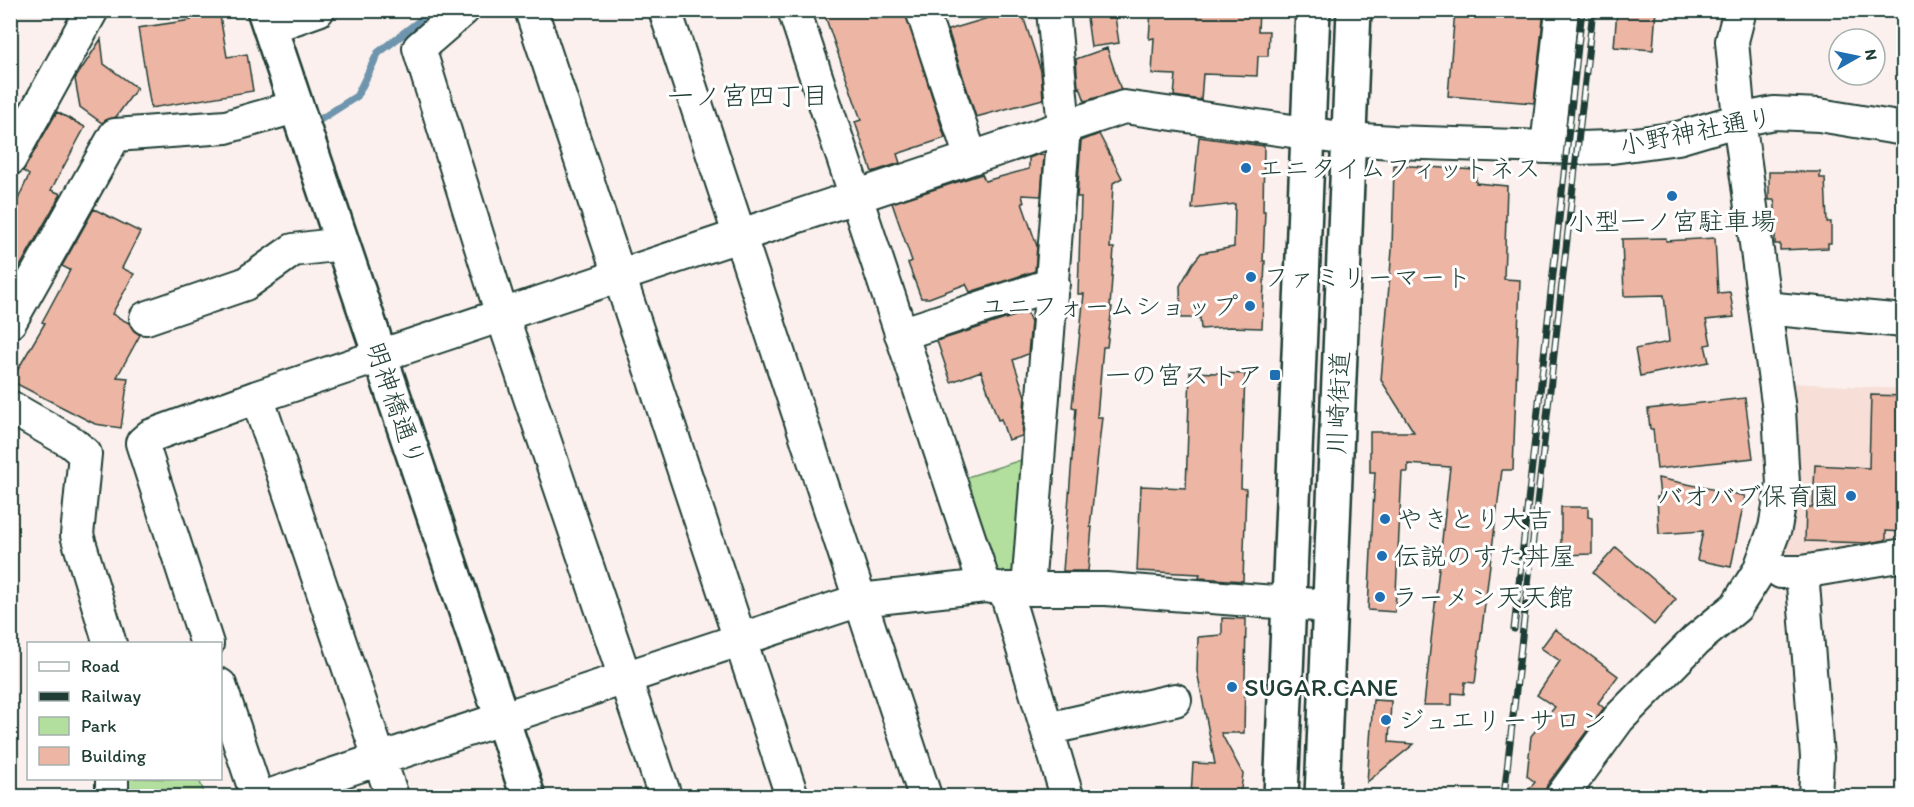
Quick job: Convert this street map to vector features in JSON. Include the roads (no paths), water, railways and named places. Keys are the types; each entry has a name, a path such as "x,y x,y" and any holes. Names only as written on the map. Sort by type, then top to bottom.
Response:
{"main road":[{"name":"川崎街道","path":"1281,796 1313,10"},
{"name":"川崎街道","path":"1322,796 1354,10"},
{"name":"明神橋通り","path":"267,19 528,796"}],"street":[{"path":"10,159 92,10"},
{"path":"267,19 318,10"},
{"path":"463,10 419,48 502,315 626,677 664,796"},
{"path":"531,10 792,796"},
{"path":"665,10 925,796"},
{"path":"794,10 901,334 1006,588 1067,796"},
{"path":"922,10 971,159"},
{"path":"1006,588 1053,285 1064,128 1053,10"},
{"path":"1547,147 1562,10"},
{"path":"1562,796 1619,718 1696,640 1736,607 1760,571 1775,528 1783,483 1779,410 1739,120 1732,41 1740,10"},
{"path":"10,322 115,135 226,127 295,107"},
{"name":"小野神社通り","path":"206,642 142,443 150,436 257,397 1124,107 1348,139 1547,147 1623,146 1678,138 1739,120 1774,113 1819,116 1904,129"},
{"path":"146,318 245,284 293,250 342,244"},
{"path":"901,334 1053,285"},
{"path":"1765,308 1904,321"},
{"path":"257,397 392,796"},
{"path":"10,407 71,442 85,454 77,535 109,642"},
{"path":"1760,571 1802,572 1904,555"},
{"path":"1802,572 1817,757 1815,796"},
{"path":"268,796 860,600 1006,588 1106,589 1329,606"},
{"path":"222,691 256,796"},
{"path":"1047,729 1175,700"},
{"path":"112,780 112,796"}],"waterway":[{"path":"321,119 357,96 378,53 421,20"}],"railway":[{"path":"1514,629 1582,10"},
{"path":"1504,796 1593,10"}],"place":[{"name":"エニタイムフィットネス","path":"1246,168"},
{"name":"小型一ノ宮駐車場","path":"1672,196"},
{"name":"ファミリーマート","path":"1251,277"},
{"name":"ユニフォームショップ","path":"1250,306"},
{"name":"一の宮ストア","path":"1275,375"},
{"name":"バオバブ保育園","path":"1851,496"},
{"name":"やきとり大吉","path":"1385,519"},
{"name":"伝説のすた丼屋","path":"1382,556"},
{"name":"ラーメン天天館","path":"1380,597"},
{"name":"SUGAR.CANE","path":"1232,687"},
{"name":"ジュエリーサロン","path":"1386,720"}],"district":[{"name":"一ノ宮四丁目","path":"748,96"}]}
